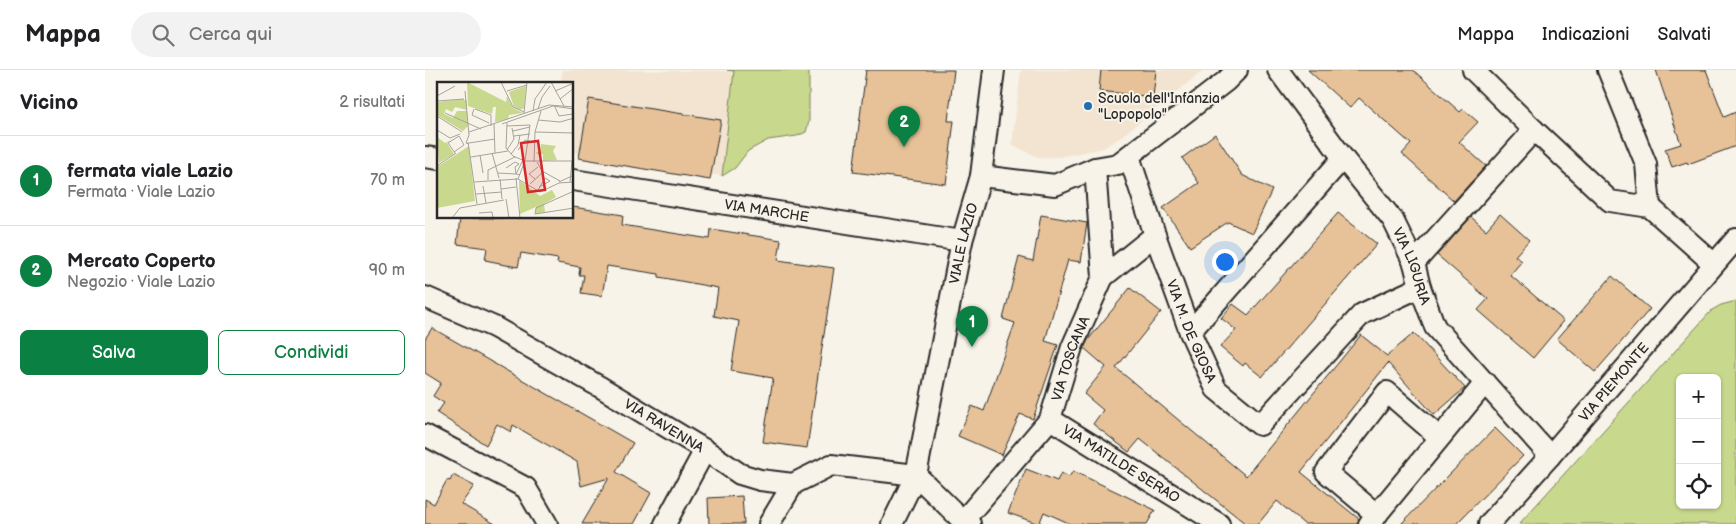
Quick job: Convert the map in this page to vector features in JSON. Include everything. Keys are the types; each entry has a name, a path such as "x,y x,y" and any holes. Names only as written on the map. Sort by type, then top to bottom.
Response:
{"street":[{"name":"VIALE LAZIO","path":"892,524 916,475 963,241 981,176 994,70"},
{"path":"981,176 1055,184 1095,168 1118,164 1226,81 1237,70"},
{"name":"VIA LIGURIA","path":"1278,70 1343,158 1393,220 1414,263 1420,287 1435,327 1550,456"},
{"path":"1473,70 1610,201 1649,207 1714,264"},
{"path":"1608,70 1646,164 1649,207"},
{"path":"1414,263 1534,130"},
{"name":"VIA M. DE GIOSA","path":"1129,156 1190,332 1216,389 1260,426 1362,314 1420,287"},
{"path":"1190,332 1343,158"},
{"name":"VIA TOSCANA","path":"967,522 1050,419 1071,347 1103,277 1095,168"},
{"name":"VIA MARCHE","path":"574,180 963,241"},
{"path":"1103,277 1155,235"},
{"name":"VIA PIEMONTE","path":"1489,524 1550,456 1736,239"},
{"name":"VIA RAVENNA","path":"425,297 494,327 602,388 705,450 740,474 760,480 793,484"},
{"path":"1439,438 1387,392 1326,472 1373,520 1485,383"},
{"name":"VIA MATILDE SERAO","path":"1050,419 1219,524"},
{"path":"425,435 526,488 547,524"},
{"path":"665,524 705,450"},
{"path":"769,524 793,484 831,465 916,475 967,522"}],"shaded area":[{"path":"563,70 734,71 722,176 574,152 574,82 560,82"},
{"name":"Scuola dell'Infanzia \"Lopopolo\"","path":"1021,70 1204,70 1118,139 1103,148 1059,157 1038,157 1012,145"}],"green space":[{"path":"727,70 809,70 809,121 806,132 797,136 768,140 748,151 735,168 722,176 734,71"},
{"path":"1736,301 1736,524 1519,524 1712,310 1721,305"}],"building":[{"path":"866,70 954,70 948,121 954,121 946,184 853,172"},
{"path":"1101,70 1156,70 1153,97 1099,91"},
{"path":"1308,70 1413,70 1460,112 1463,109 1478,122 1459,142 1486,166 1454,201 1402,154 1411,144 1359,98 1350,108"},
{"path":"1656,70 1706,70 1724,117 1736,112 1736,146 1688,164 1687,162 1672,167 1665,149 1681,144"},
{"path":"589,99 721,120 710,180 579,158"},
{"path":"1215,134 1242,175 1272,190 1252,233 1228,222 1190,247 1163,208 1199,183 1182,158"},
{"path":"574,207 623,215 622,225 710,239 711,229 781,240 778,260 834,268 807,448 763,442 773,378 731,371 739,321 714,316 718,288 659,277 659,274 607,266 602,296 581,293 584,275 579,275 580,267 557,263 558,259 521,253 518,267 500,264 485,260 487,248 457,244 460,219 574,219"},
{"path":"1338,213 1377,244 1262,377 1245,363 1243,366 1220,347 1236,330 1221,318 1233,304 1248,315"},
{"path":"1500,214 1529,240 1515,256 1522,261 1510,275 1564,321 1533,358 1478,310 1488,299 1437,255 1471,217 1486,230"},
{"path":"1041,215 1087,223 1081,262 1068,260 1045,341 1058,345 1033,419 1020,414 1002,455 958,436 972,406 984,411 1015,323 1003,319 1019,257 1033,261"},
{"path":"1612,276 1650,309 1595,372 1557,339"},
{"path":"1130,288 1161,312 1116,368 1246,476 1361,335 1387,356 1414,333 1465,388 1434,415 1388,363 1301,472 1359,519 1357,524 1304,524 1277,501 1258,524 1246,524 1140,439 1129,452 1093,424 1103,410 1084,394 1106,367 1084,348 1088,340"},
{"path":"432,328 633,443 616,472 651,493 634,524 582,524 609,478 581,486 577,462 513,425 511,432 497,424 486,445 437,413 444,403 433,396 441,383 425,373 425,339"},
{"path":"1495,428 1523,456 1456,524 1401,524"},
{"path":"1026,469 1057,481 1061,473 1069,477 1073,471 1155,510 1147,524 1071,524 1044,512 1039,524 1008,513"},
{"path":"453,475 474,486 461,504 495,524 425,524 425,499 434,504 447,480 450,481"},
{"path":"742,496 744,524 709,524 708,498"}],"place":[{"name":"Scuola dell'Infanzia \"Lopopolo\"","path":"1088,106"},
{"name":"Mercato Coperto","path":"904,147"},
{"name":"fermata viale Lazio","path":"972,347"}]}
